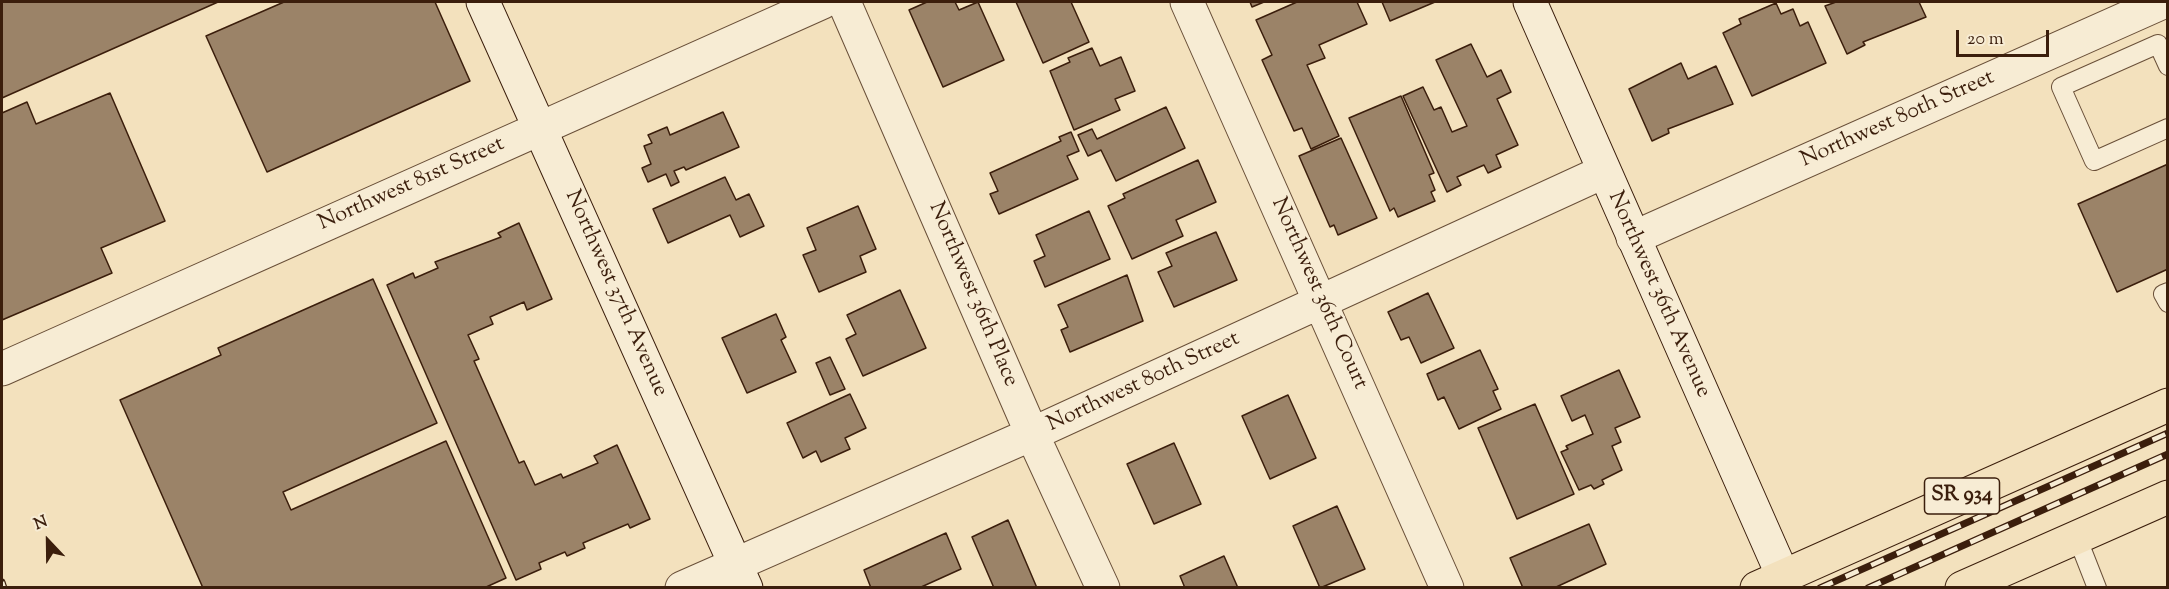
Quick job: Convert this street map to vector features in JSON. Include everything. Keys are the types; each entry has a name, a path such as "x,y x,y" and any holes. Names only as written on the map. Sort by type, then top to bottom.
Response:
{"main road":[{"name":"SR 934","path":"1776,584 2168,405"},
{"path":"1962,588 2168,497"}],"street":[{"name":"Northwest 37th Avenue","path":"483,2 741,575"},
{"name":"Northwest 81st Street","path":"2,369 823,2"},
{"name":"Northwest 36th Place","path":"844,2 1032,434 1102,588"},
{"name":"Northwest 36th Court","path":"1187,2 1448,588"},
{"name":"Northwest 36th Avenue","path":"1530,2 1633,238 1776,584"},
{"name":"Northwest 80th Street","path":"1633,238 2163,2"},
{"name":"Northwest 80th Street","path":"682,588 741,575 1032,434 1603,172"}],"lane":[{"path":"2168,66 2158,44 2061,87 2094,160 2168,128"},
{"path":"2168,292 2163,294 2168,303"},
{"path":"2077,537 2097,588"}],"building":[{"path":"2,2 218,2 2,98"},
{"path":"284,2 435,2 470,81 267,172 206,36"},
{"path":"927,2 955,2 959,10 978,2 1004,60 943,87 909,10"},
{"path":"1016,2 1071,2 1089,42 1043,63"},
{"path":"1250,2 1264,2 1252,7"},
{"path":"1297,2 1357,2 1367,24 1319,45 1325,58 1307,65 1339,136 1311,149 1302,128 1294,131 1262,60 1272,55 1256,20"},
{"path":"1382,2 1435,2 1390,21"},
{"path":"1836,2 1919,2 1926,17 1863,42 1865,45 1847,54 1825,6"},
{"path":"1776,3 1781,14 1793,9 1800,26 1808,22 1826,63 1752,96 1723,33 1741,24 1739,19"},
{"path":"1471,44 1487,77 1501,70 1511,92 1497,99 1518,145 1496,155 1501,167 1488,173 1484,165 1457,177 1461,185 1447,192 1403,96 1423,87 1434,110 1441,107 1452,132 1467,126 1436,60"},
{"path":"1092,48 1100,66 1121,57 1135,91 1115,99 1120,110 1074,130 1050,71 1070,62 1068,58"},
{"path":"1681,63 1688,79 1716,66 1733,104 1668,129 1669,133 1652,141 1629,89"},
{"path":"110,93 165,221 101,248 112,273 2,320 2,113 27,102 36,124"},
{"path":"1401,96 1434,173 1429,175 1435,190 1431,192 1435,201 1398,217 1394,208 1390,211 1349,118"},
{"path":"1166,107 1185,148 1116,181 1101,150 1088,156 1078,135 1092,129 1097,139"},
{"path":"723,112 739,147 686,170 684,167 674,171 679,182 671,186 666,174 648,182 642,168 651,164 644,146 652,143 648,135 667,127 670,135"},
{"path":"1071,132 1079,151 1067,156 1078,179 999,214 990,194 998,191 990,173 1061,141 1059,137"},
{"path":"1341,138 1377,218 1338,235 1334,225 1330,227 1299,156"},
{"path":"1198,160 1216,202 1176,220 1183,236 1132,259 1108,206 1125,198 1123,194"},
{"path":"2168,164 2168,269 2117,292 2078,204"},
{"path":"725,177 736,200 749,194 764,226 740,237 730,215 668,243 653,209"},
{"path":"858,206 876,249 860,256 866,272 819,292 803,255 816,250 807,228"},
{"path":"1089,211 1110,259 1045,287 1034,261 1045,256 1036,235"},
{"path":"519,223 552,299 527,310 524,302 490,317 493,324 468,335 479,359 474,361 519,463 524,461 535,485 561,474 563,478 598,463 594,456 617,445 650,519 630,528 628,524 583,543 585,548 567,556 565,552 539,563 541,569 516,580 387,285 413,273 415,278 438,268 435,262 501,237 498,233"},
{"path":"1216,232 1237,280 1174,307 1158,272 1172,266 1166,253"},
{"path":"1127,275 1143,321 1070,352 1061,330 1068,327 1058,305"},
{"path":"373,279 437,423 283,492 291,510 446,441 506,578 484,588 203,588 120,400 221,355 218,348"},
{"path":"900,290 926,348 863,376 846,339 856,334 847,315"},
{"path":"1428,293 1454,348 1421,363 1409,337 1401,340 1388,312"},
{"path":"776,314 786,337 781,340 796,372 747,393 722,338"},
{"path":"1480,350 1498,389 1493,391 1501,409 1459,429 1444,397 1438,400 1427,374"},
{"path":"830,357 845,389 830,395 816,363"},
{"path":"1619,370 1640,417 1615,428 1621,442 1612,446 1622,470 1602,480 1604,484 1594,489 1591,485 1579,490 1561,452 1568,449 1566,446 1593,434 1585,415 1572,421 1561,396"},
{"path":"850,394 866,428 845,438 850,449 821,462 816,451 803,458 787,423"},
{"path":"1288,395 1316,458 1270,479 1242,416"},
{"path":"1535,404 1574,494 1517,519 1478,428"},
{"path":"1174,443 1201,504 1154,524 1127,464"},
{"path":"1337,506 1365,569 1320,588 1293,526"},
{"path":"1008,520 1037,588 994,588 972,537"},
{"path":"1589,524 1606,564 1554,588 1523,588 1510,558"},
{"path":"946,533 961,569 919,588 871,588 864,570"},
{"path":"1224,556 1238,588 1185,588 1180,576"}],"railway":[{"path":"1820,588 2168,433"},
{"path":"1868,588 2168,454"},
{"path":"2,582 4,588"}]}
